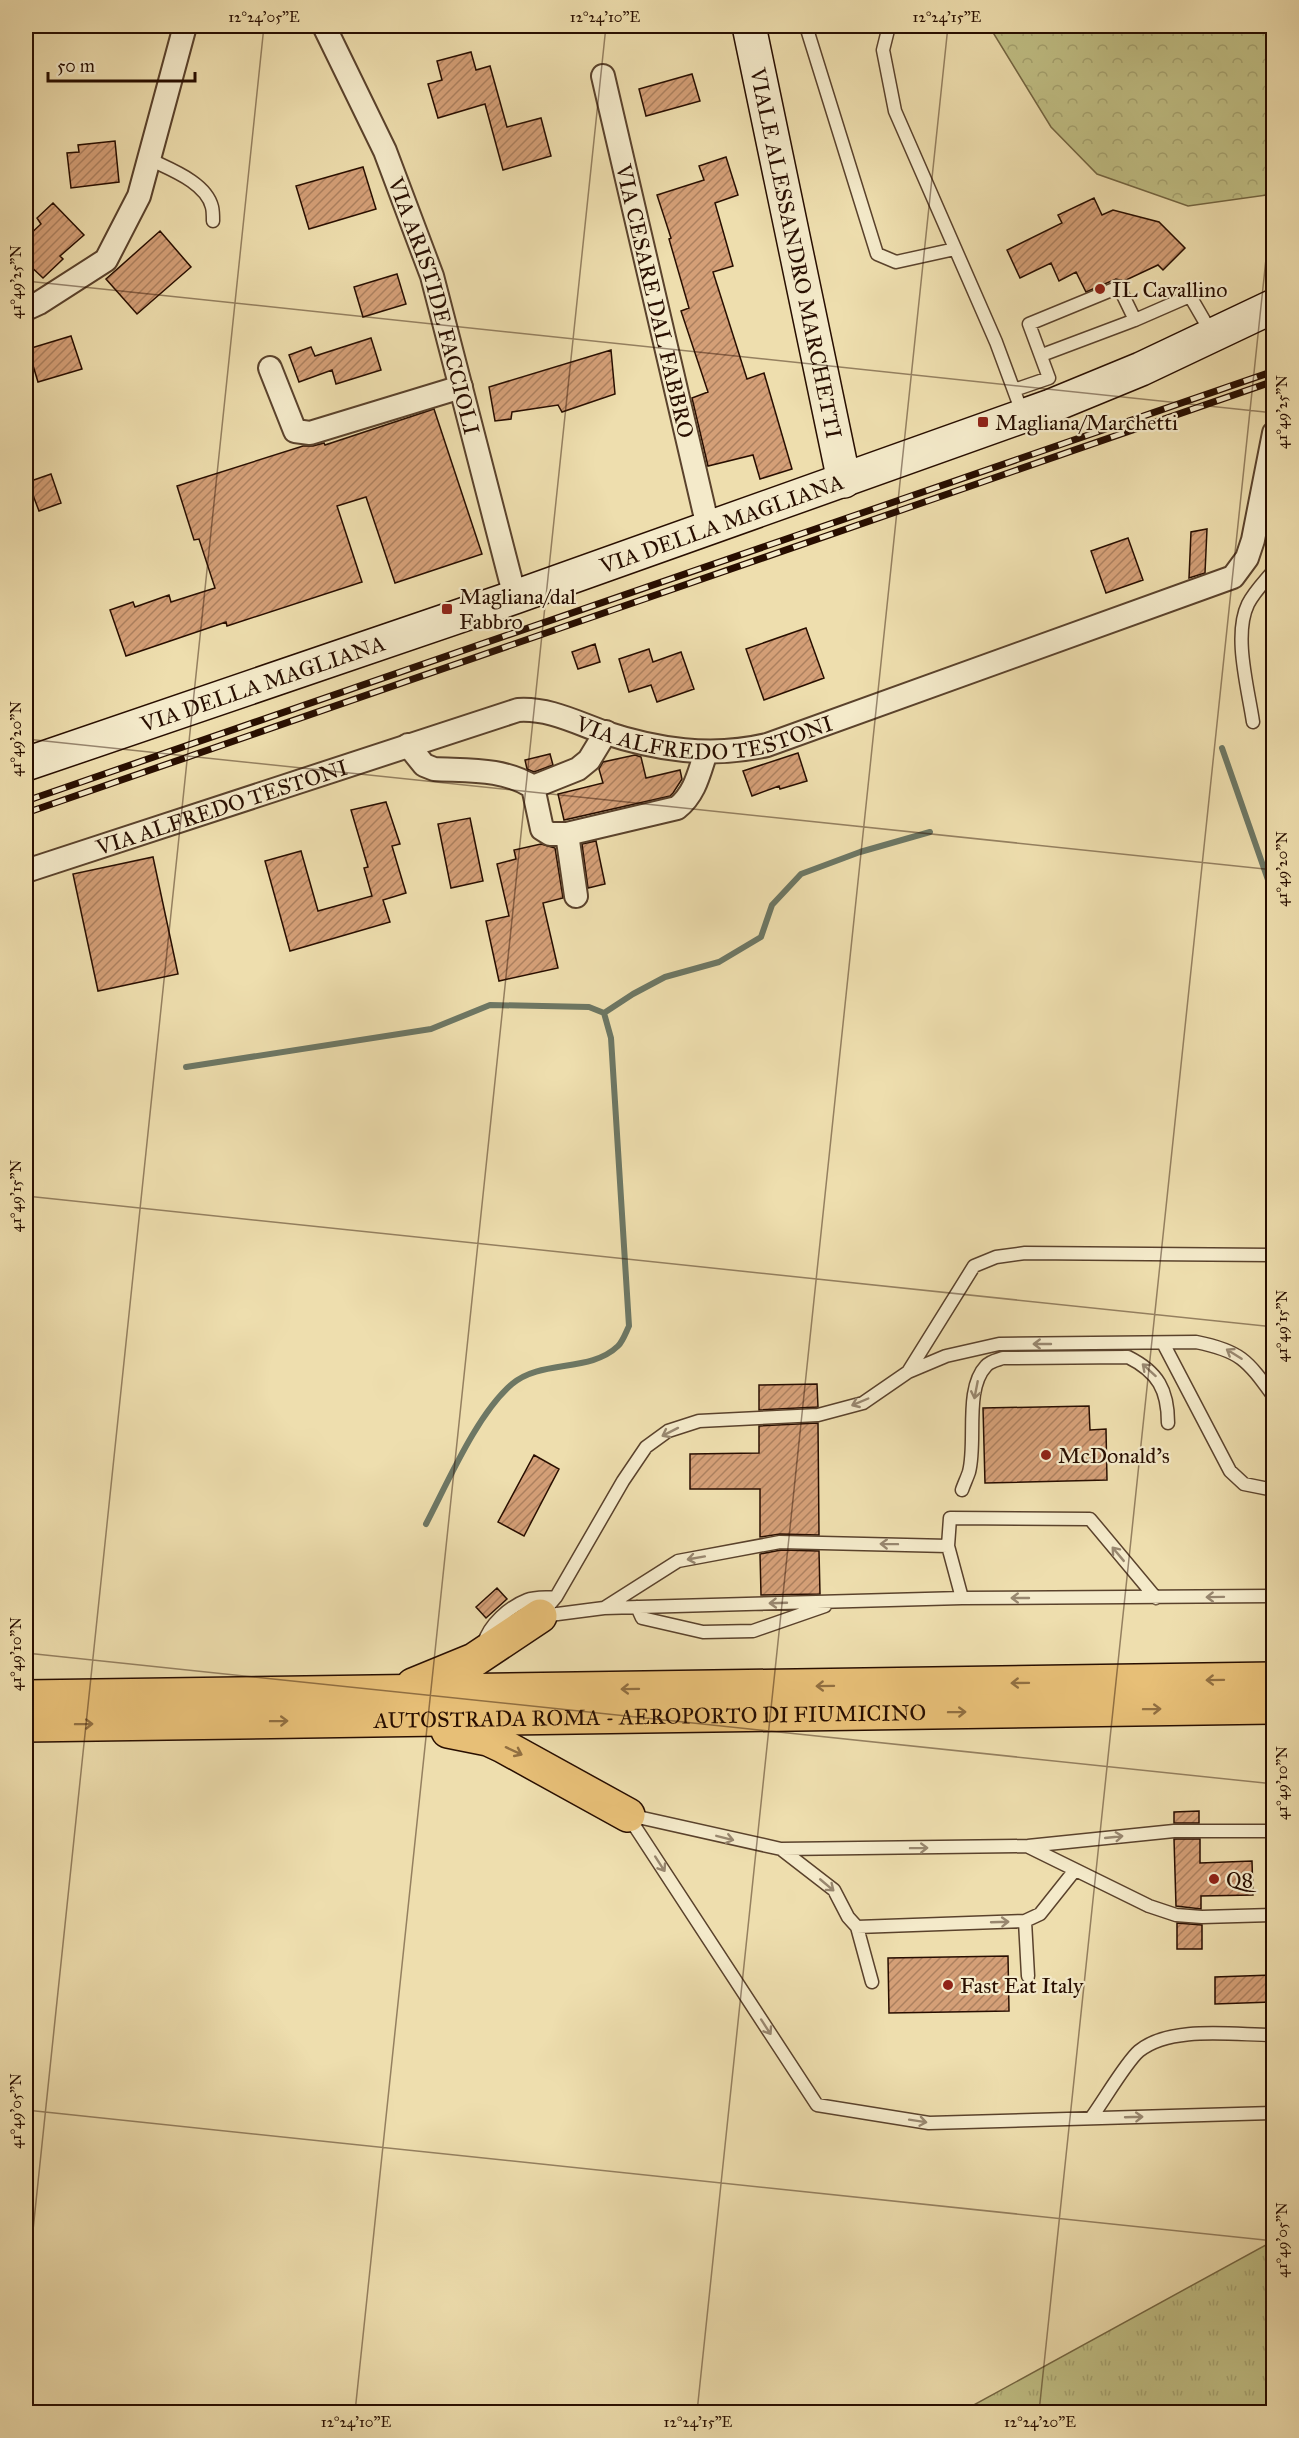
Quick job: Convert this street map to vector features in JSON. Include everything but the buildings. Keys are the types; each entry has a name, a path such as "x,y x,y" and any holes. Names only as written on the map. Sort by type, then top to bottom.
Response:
{"highway":[{"path":"396,1692 482,1655 548,1606"},
{"name":"AUTOSTRADA ROMA - AEROPORTO DI FIUMICINO","path":"26,1696 1274,1679"},
{"name":"AUTOSTRADA ROMA - AEROPORTO DI FIUMICINO","path":"26,1725 1274,1707"},
{"path":"376,1720 387,1724 463,1733 488,1739 528,1758 628,1815"}],"main road":[{"name":"VIALE ALESSANDRO MARCHETTI","path":"749,26 844,481"},
{"name":"VIA DELLA MAGLIANA","path":"26,764 515,597 708,527 844,481 1019,403 1141,369 1274,306"}],"street":[{"path":"26,309 105,260 139,196 185,26"},
{"name":"VIA ARISTIDE FACCIOLI","path":"324,26 385,151 432,276 515,597"},
{"name":"VIA CESARE DAL FABBRO","path":"603,76 708,527"},
{"path":"270,368 295,431 310,433 461,387"},
{"name":"VIA ALFREDO TESTONI","path":"26,871 518,710 544,711 606,732 666,748 706,752 767,746 1233,577 1247,558 1253,540 1274,433"},
{"path":"408,745 424,765 434,769 498,772 533,787 578,769 589,760 606,732"},
{"path":"533,787 542,829 550,834 567,834 677,808 686,801 695,787 706,752"},
{"path":"567,834 576,896"}],"lane":[{"path":"806,26 877,254 896,262 956,249"},
{"path":"889,26 883,50 895,111 996,342 1019,403 1049,378 1029,324 1119,287 1135,320"},
{"path":"148,159 171,170 204,191 212,206 213,221"},
{"path":"1042,355 1135,320 1190,296 1212,334"},
{"path":"1253,722 1241,635 1242,619 1249,602 1274,570"},
{"path":"908,1372 974,1266 996,1257 1025,1253 1274,1256"},
{"path":"1274,1396 1250,1365 1224,1348 1196,1342 999,1344 946,1356 908,1372 863,1402 818,1415 699,1420 668,1431 646,1447 548,1606 604,1608 962,1598 1274,1596"},
{"path":"1162,1343 1230,1471 1245,1484 1274,1490"},
{"path":"962,1490 969,1471 974,1401 978,1379 986,1365 993,1361 1003,1358 1128,1357 1143,1364 1162,1385 1168,1409 1168,1423"},
{"path":"962,1598 948,1546 950,1518 1090,1519 1156,1598"},
{"path":"604,1608 678,1561 780,1542 948,1546"},
{"path":"638,1607 642,1618 703,1632 753,1631 838,1601"},
{"path":"628,1815 781,1850 1028,1846 1174,1831 1274,1831"},
{"path":"628,1815 817,2105 929,2123 1274,2113"},
{"path":"1028,1846 1149,1906 1176,1915 1202,1917 1274,1915"},
{"path":"781,1850 834,1890 848,1917 857,1927 872,1982"},
{"path":"857,1927 1025,1921 1040,1914 1075,1869"},
{"path":"1025,1921 1028,1976"},
{"path":"1091,2118 1137,2052 1156,2040 1181,2034 1274,2035"}],"green space":[{"path":"989,26 1273,26 1273,194 1188,206 1097,174 1051,127"},
{"path":"1273,2241 1273,2412 961,2412"}],"waterway":[{"path":"1222,748 1274,897"},
{"path":"604,1013 665,977 719,962 761,937 772,905 801,874 860,852 930,832"},
{"path":"186,1067 431,1029 490,1005 589,1007 604,1013 611,1038 629,1326 620,1344 607,1354 594,1360 537,1371 512,1384 499,1397 475,1430 426,1524"}],"railway":[{"path":"26,801 1274,371"},
{"path":"26,813 1274,381"}],"place":[{"name":"IL Cavallino","path":"1100,289"},
{"name":"Magliana/Marchetti","path":"983,422"},
{"name":"Magliana/dal Fabbro","path":"447,609"},
{"name":"McDonald's","path":"1046,1455"},
{"name":"Q8","path":"1214,1879"},
{"name":"Fast Eat Italy","path":"948,1985"}]}
